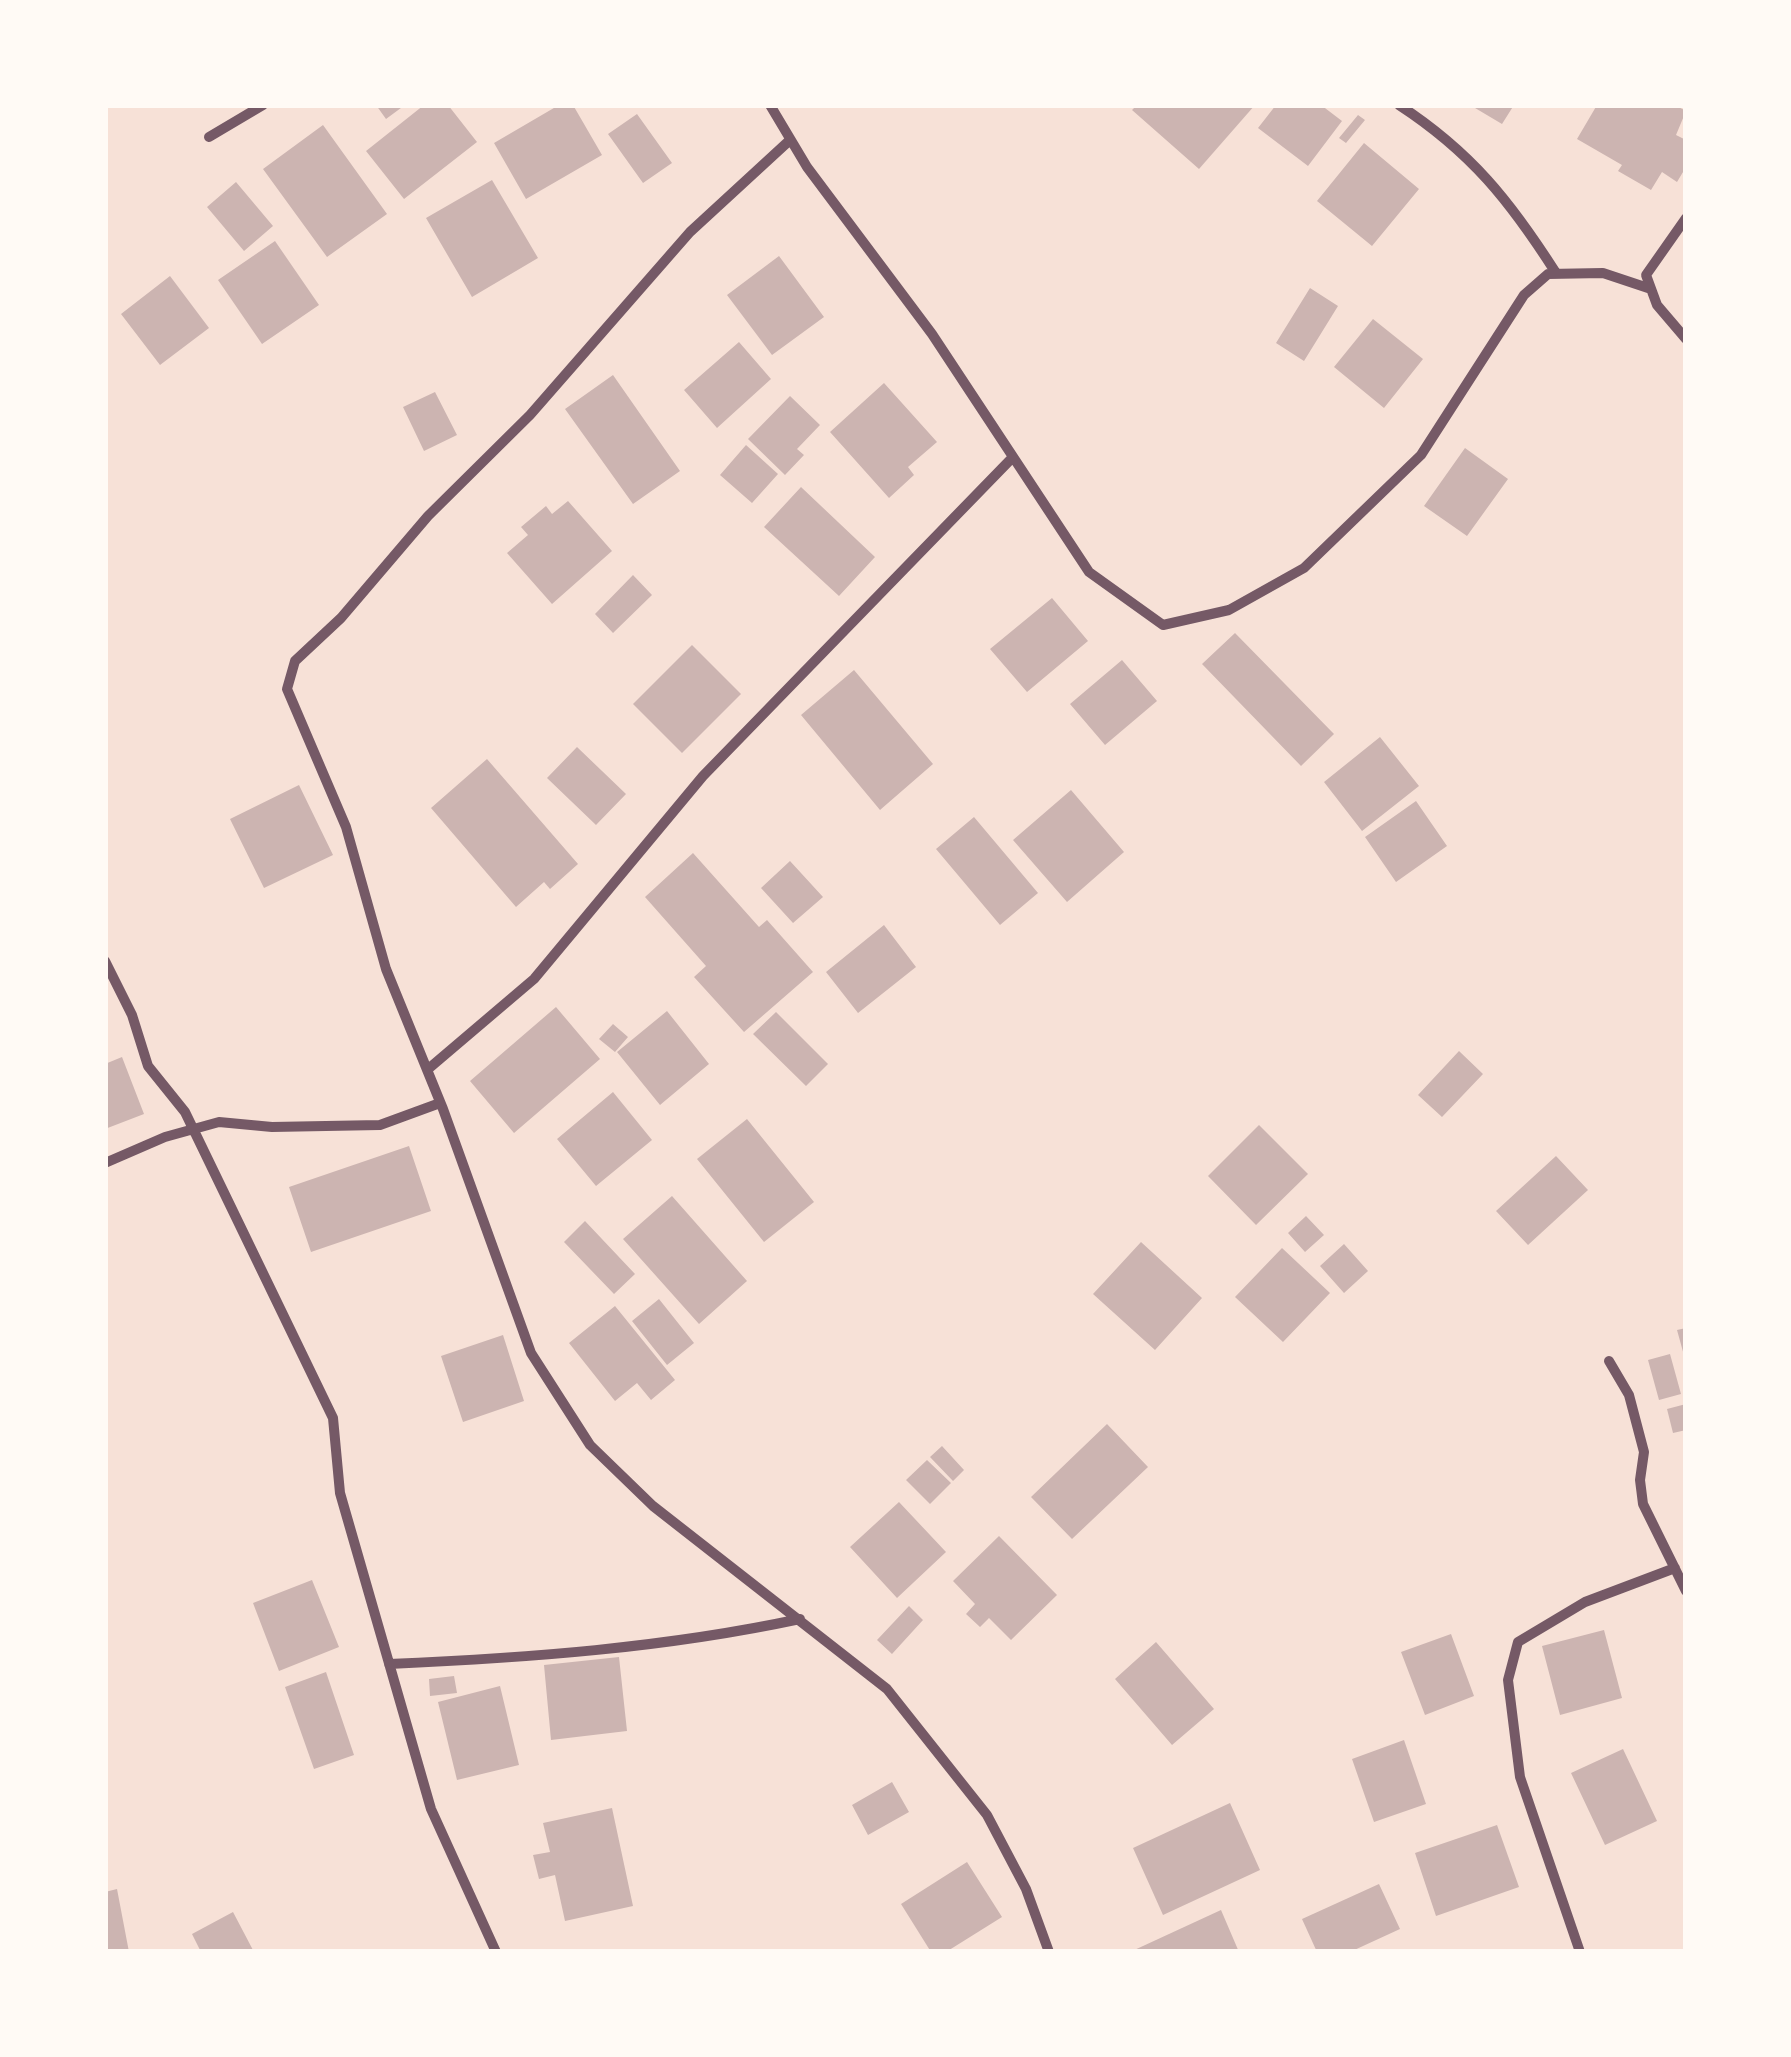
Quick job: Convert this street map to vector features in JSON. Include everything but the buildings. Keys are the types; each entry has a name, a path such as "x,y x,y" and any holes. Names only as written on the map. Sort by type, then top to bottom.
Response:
{"street":[{"path":"209,137 263,105"},
{"path":"770,105 790,140 932,334 1089,572 1163,625 1229,610 1304,568 1421,454 1524,295 1548,274 1602,273 1651,289"},
{"path":"1399,105 1436,129 1510,202 1556,273"},
{"path":"790,140 690,232 530,415 428,516 342,618 294,661 287,689 346,827 386,970 440,1102 531,1353 590,1445 653,1506 888,1689 987,1814 1026,1889 1049,1952"},
{"path":"1686,218 1646,275 1656,305 1686,339"},
{"path":"427,1070 534,979 703,776 1013,458"},
{"path":"105,961 132,1015 148,1066 185,1112 332,1418 340,1493 430,1809 496,1952"},
{"path":"105,1163 219,1122 272,1127 380,1126 440,1102"},
{"path":"1609,1361 1629,1394 1644,1452 1640,1480 1643,1504 1686,1590"},
{"path":"1580,1952 1520,1777 1516,1720 1508,1680 1518,1642 1585,1602 1675,1568"},
{"path":"389,1664 589,1653 720,1636 800,1619"}]}
